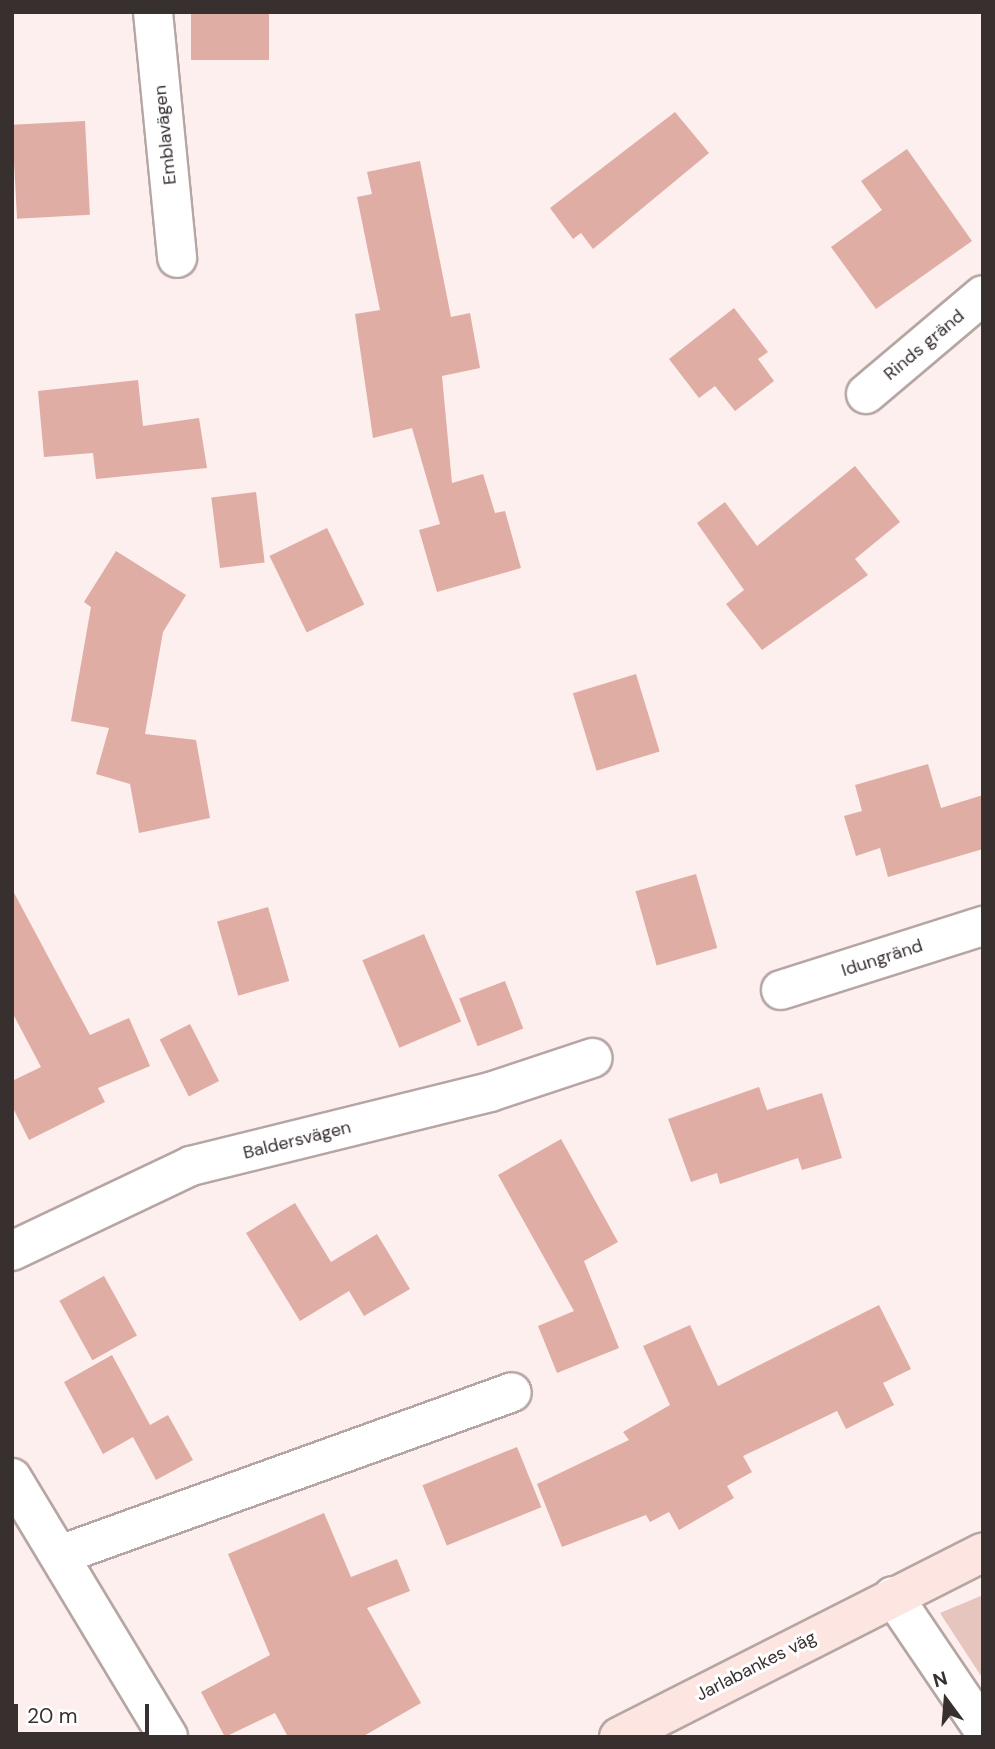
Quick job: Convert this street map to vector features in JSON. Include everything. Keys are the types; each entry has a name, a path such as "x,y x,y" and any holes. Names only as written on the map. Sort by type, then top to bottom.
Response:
{"main road":[{"name":"Jarlabankes väg","path":"619,1737 983,1552"}],"street":[{"name":"Emblavägen","path":"153,12 177,258"},
{"name":"Rinds gränd","path":"866,394 983,295"},
{"name":"Idungränd","path":"781,990 983,926"},
{"name":"Baldersvägen","path":"12,1251 191,1166 490,1092 592,1058"},
{"path":"60,1555 512,1392"},
{"path":"12,1478 168,1737"},
{"path":"893,1596 983,1729"}],"shaded area":[{"path":"983,1595 983,1679 940,1613"}],"building":[{"path":"191,12 269,12 269,60 191,60"},
{"path":"675,112 709,153 593,249 581,233 573,239 550,208"},
{"path":"85,121 90,215 17,219 12,125"},
{"path":"907,149 972,241 876,309 831,247 882,210 861,181"},
{"path":"420,161 451,317 470,313 480,368 442,376 452,483 483,474 495,513 505,511 521,568 437,592 419,530 440,524 412,428 373,438 355,314 380,310 357,197 372,194 367,172"},
{"path":"734,308 768,352 758,359 774,381 735,411 715,386 699,398 669,359"},
{"path":"138,380 143,426 199,418 207,468 96,479 93,453 44,457 38,391"},
{"path":"855,466 900,522 855,559 868,575 762,650 726,604 744,590 697,523 725,502 757,546"},
{"path":"256,492 265,562 220,568 211,497"},
{"path":"327,528 364,604 307,632 269,556"},
{"path":"116,551 186,595 163,632 145,734 196,740 210,818 139,833 130,784 96,774 109,728 71,721 91,607 84,602"},
{"path":"636,674 660,751 597,771 573,693"},
{"path":"928,764 941,808 983,795 983,849 888,877 880,848 856,856 844,816 862,811 855,785"},
{"path":"696,874 717,948 657,965 635,891"},
{"path":"12,889 90,1035 129,1018 150,1066 98,1088 105,1102 29,1140 12,1106 12,1081 41,1067 12,1012"},
{"path":"268,907 289,981 238,996 217,922"},
{"path":"424,934 461,1021 399,1048 362,960"},
{"path":"505,981 523,1029 478,1046 459,999"},
{"path":"190,1024 219,1081 189,1096 160,1039"},
{"path":"759,1087 767,1110 822,1093 842,1158 802,1170 798,1158 720,1184 717,1173 691,1182 668,1119"},
{"path":"561,1139 618,1242 584,1261 619,1348 557,1373 538,1326 574,1311 498,1175"},
{"path":"295,1203 331,1262 377,1234 410,1289 364,1316 349,1291 300,1321 246,1233"},
{"path":"104,1276 137,1335 92,1360 59,1301"},
{"path":"879,1305 911,1369 883,1383 894,1405 846,1429 837,1411 743,1456 752,1472 727,1486 734,1498 679,1530 669,1512 650,1522 646,1515 562,1547 537,1484 629,1440 623,1432 670,1405 643,1346 690,1325 718,1386"},
{"path":"112,1355 150,1425 168,1415 193,1460 156,1480 133,1437 103,1454 64,1382"},
{"path":"517,1447 541,1507 447,1545 422,1485"},
{"path":"324,1513 351,1577 397,1559 410,1591 367,1608 421,1703 362,1737 288,1737 275,1713 225,1737 201,1692 270,1655 228,1554"}]}
